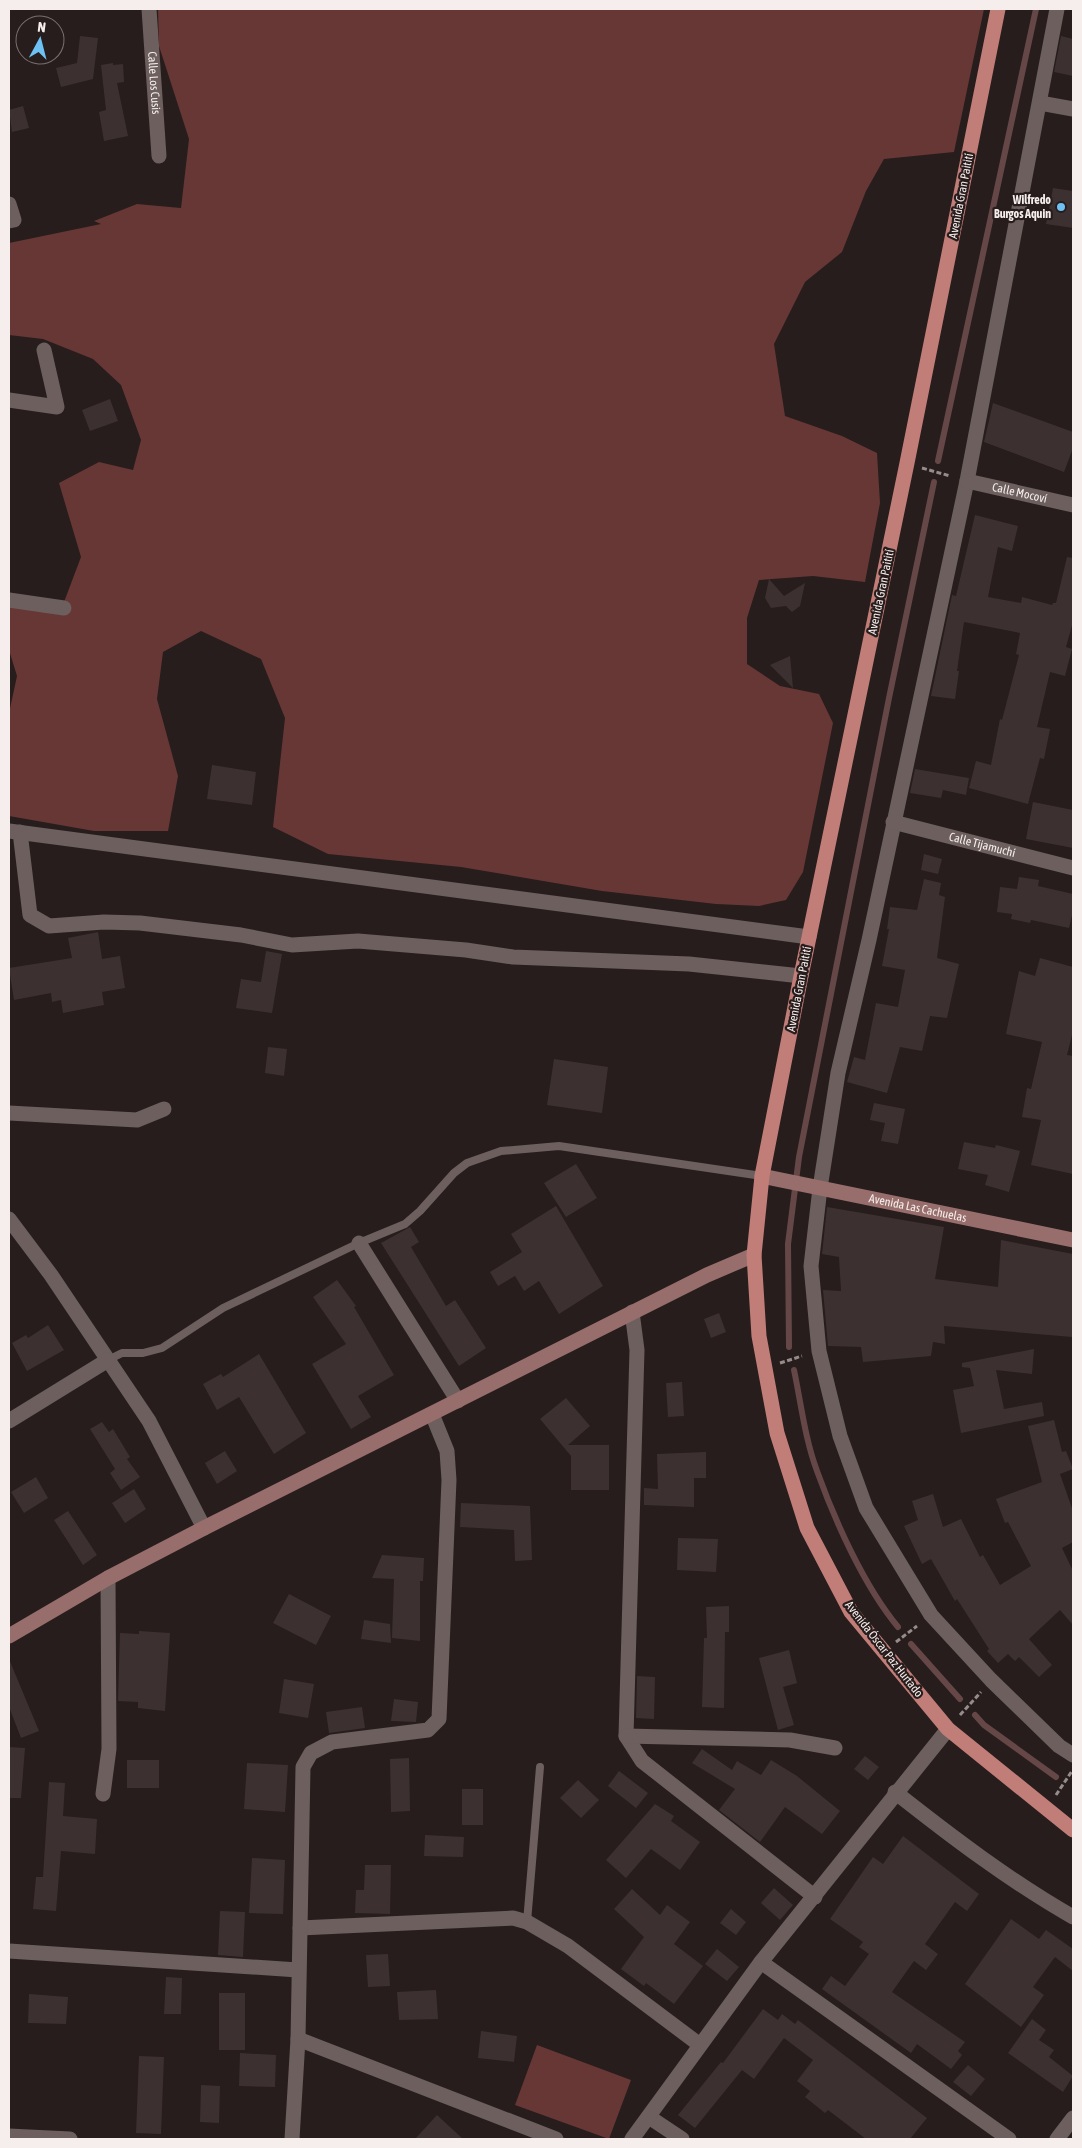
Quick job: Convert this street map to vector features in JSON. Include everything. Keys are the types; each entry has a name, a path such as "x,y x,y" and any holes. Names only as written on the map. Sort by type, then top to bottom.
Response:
{"main road":[{"name":"Avenida Gran Paitití","path":"762,1176 801,976 908,463 998,9"},
{"name":"Avenida Óscar Paz Hurtado","path":"762,1176 754,1255 759,1336 777,1433 807,1528 851,1612 948,1728 1073,1830"}],"street":[{"name":"Calle Los Cusis","path":"149,9 159,156"},
{"path":"1058,9 967,481 814,1186 810,1266 819,1350 840,1436 866,1508 931,1615 991,1680 1059,1746 1073,1755"},
{"path":"1040,103 1073,109"},
{"path":"9,204 12,220"},
{"path":"9,400 57,407 44,350"},
{"name":"Calle Mocoví","path":"967,481 1073,505"},
{"path":"9,600 64,608"},
{"name":"Calle Tijamuchí","path":"893,822 1073,868"},
{"path":"801,976 689,964 513,957 466,950 358,940 292,944 241,935 140,923 104,922 49,926 30,916 14,831 809,937"},
{"path":"9,1113 138,1120 164,1109"},
{"name":"Avenida Las Cachuelas","path":"762,1176 1073,1240"},
{"path":"9,1219 51,1275 149,1421 204,1528"},
{"path":"359,1243 458,1401"},
{"path":"9,1636 108,1578 204,1528 632,1312 707,1275 754,1255"},
{"path":"632,1312 637,1350 626,1736 642,1761 815,1897"},
{"path":"9,1421 108,1360"},
{"path":"292,2139 298,2039 303,1767 311,1753 332,1742 428,1730 439,1719 449,1480 447,1451 432,1414"},
{"path":"103,1794 109,1749 108,1578"},
{"path":"632,2139 650,2117 761,1962 815,1897 895,1792 948,1728"},
{"path":"626,1736 790,1740 835,1748"},
{"path":"895,1792 934,1823 1031,1893 1073,1917"},
{"path":"300,1928 513,1918 527,1922 568,1946 700,2045"},
{"path":"9,1952 298,1970"},
{"path":"761,1962 1009,2139"},
{"path":"298,2039 556,2139"},
{"path":"650,2117 682,2139"},
{"path":"1057,2139 1073,2118"},
{"path":"9,2136 70,2139"}],"lane":[{"path":"108,1360 122,1352 143,1353 162,1348 223,1308 359,1243 405,1224 454,1173 468,1163 500,1151 559,1146 762,1176"},
{"path":"527,1922 540,1767"}],"path":[{"path":"908,463 967,481"},
{"path":"765,1368 819,1350"},
{"path":"883,1652 931,1615"},
{"path":"948,1728 991,1680"},
{"path":"1047,1810 1073,1768"}],"shaded area":[{"path":"158,9 984,9 954,152 884,159 866,191 842,252 805,282 774,344 785,416 842,436 877,453 880,503 865,582 813,576 759,580 747,618 747,664 780,686 819,694 833,723 803,872 786,900 759,906 716,904 602,891 461,867 328,854 273,827 285,718 261,659 201,631 163,652 157,699 178,776 168,831 94,831 9,816 9,713 17,676 9,650 9,604 64,602 81,557 59,483 99,462 133,470 141,440 121,385 93,359 43,339 9,335 9,243 101,224 94,221 137,204 181,208 189,139 159,46"},
{"path":"537,2045 631,2080 609,2139 515,2105"}],"building":[{"path":"80,36 98,38 93,79 61,87 56,68 77,63"},
{"path":"1061,36 1073,39 1073,76 1054,72"},
{"path":"113,63 113,65 123,64 124,82 117,83 128,136 104,141 99,112 106,110 101,65"},
{"path":"23,106 29,128 12,132 9,110"},
{"name":"Wilfredo Burgos Aquin","path":"1053,188 1073,191 1073,228 1046,224"},
{"path":"110,399 118,421 90,431 82,410"},
{"path":"993,403 1073,432 1073,448 1064,472 984,442"},
{"path":"975,515 1018,526 1012,551 998,547 988,597 1021,603 1022,597 1052,605 1056,603 1067,557 1073,558 1073,622 1066,647 1072,649 1065,676 1050,672 1037,727 1050,729 1044,759 1040,758 1028,804 969,788 976,761 991,765 1000,719 1002,720 1019,655 1016,654 1020,633 964,622 955,699 931,696 952,595 956,596"},
{"path":"769,579 784,596 805,583 800,606 792,612 786,606 771,608 765,598"},
{"path":"790,656 793,688 770,665"},
{"path":"212,765 256,772 252,805 207,799"},
{"path":"915,769 969,778 966,795 943,790 941,798 910,793"},
{"path":"1033,802 1073,810 1073,848 1026,839"},
{"path":"924,854 942,859 938,874 921,870"},
{"path":"1019,877 1039,880 1038,886 1073,894 1073,911 1069,928 1031,920 1030,923 1011,919 1012,914 997,912 1000,887 1017,889"},
{"path":"924,879 941,883 939,895 945,897 937,958 959,964 947,1018 930,1016 922,1051 900,1047 887,1093 847,1082 854,1057 865,1060 876,1003 898,1007 905,970 882,966 889,929 887,929 890,907 917,910"},
{"path":"98,932 102,959 120,956 125,988 102,992 104,1005 63,1013 61,1000 52,1002 51,993 14,1000 9,968 72,958 68,938"},
{"path":"266,951 282,954 272,1013 236,1008 241,979 261,982"},
{"path":"1040,958 1073,967 1073,1031 1067,1055 1073,1056 1073,1174 1031,1165 1041,1120 1022,1117 1027,1088 1031,1089 1042,1042 1006,1034 1019,971 1035,976"},
{"path":"268,1047 287,1049 284,1076 265,1073"},
{"path":"554,1059 608,1067 602,1113 547,1105"},
{"path":"874,1103 905,1109 898,1144 881,1141 885,1123 870,1120"},
{"path":"964,1142 995,1148 996,1145 1020,1151 1009,1192 985,1185 988,1175 958,1169"},
{"path":"576,1164 597,1198 566,1217 544,1183"},
{"path":"556,1206 603,1286 559,1314 539,1281 524,1291 515,1276 498,1286 490,1272 522,1252 511,1234"},
{"path":"827,1207 944,1227 935,1279 998,1287 1001,1240 1073,1254 1072,1337 944,1326 945,1344 933,1342 931,1356 863,1362 861,1347 828,1346 823,1290 841,1291 839,1257 822,1254"},
{"path":"410,1227 419,1242 411,1247 446,1306 455,1300 486,1348 459,1366 381,1243"},
{"path":"337,1280 356,1306 354,1307 394,1375 358,1396 371,1417 351,1429 312,1364 346,1344 313,1297"},
{"path":"719,1313 726,1332 711,1338 704,1319"},
{"path":"48,1325 64,1350 27,1371 12,1343 26,1335 28,1338"},
{"path":"1034,1349 1032,1374 996,1370 1004,1409 1042,1402 1044,1416 961,1433 953,1390 974,1386 970,1368 962,1367 962,1363"},
{"path":"259,1354 306,1433 274,1454 239,1397 217,1410 203,1384 221,1374 223,1377"},
{"path":"682,1382 684,1416 668,1417 666,1383"},
{"path":"566,1398 590,1426 568,1445 609,1445 609,1490 571,1490 571,1456 540,1419"},
{"path":"1054,1420 1062,1452 1066,1451 1073,1469 1060,1474 1073,1511 1073,1542 1062,1548 1073,1571 1073,1625 1060,1610 1029,1639 1052,1665 1039,1677 1019,1657 1015,1661 1008,1654 998,1663 987,1651 989,1649 957,1599 955,1601 931,1559 922,1564 904,1526 918,1520 912,1501 933,1494 943,1527 961,1519 980,1557 983,1555 1000,1585 1031,1566 1008,1522 1005,1523 996,1499 1042,1482 1028,1426"},
{"path":"102,1422 109,1432 113,1429 130,1457 127,1459 140,1477 121,1490 110,1473 115,1469 90,1429"},
{"path":"225,1451 237,1471 217,1484 205,1463"},
{"path":"706,1452 706,1478 694,1478 694,1507 644,1505 644,1488 658,1489 657,1454"},
{"path":"36,1477 48,1498 24,1513 11,1492"},
{"path":"134,1489 146,1509 125,1523 112,1503"},
{"path":"461,1503 530,1506 532,1560 515,1561 514,1530 460,1527"},
{"path":"68,1511 97,1555 83,1565 54,1520"},
{"path":"678,1538 718,1539 716,1572 677,1570"},
{"path":"382,1555 424,1558 423,1581 420,1581 420,1641 392,1638 394,1579 372,1578"},
{"path":"289,1594 331,1616 316,1645 273,1623"},
{"path":"729,1606 729,1632 725,1632 724,1708 702,1707 704,1638 707,1638 706,1607"},
{"path":"364,1620 390,1624 391,1643 361,1639"},
{"path":"139,1631 170,1633 165,1711 138,1708 138,1702 118,1701 120,1633 139,1634"},
{"path":"789,1650 797,1683 783,1687 794,1725 778,1730 759,1658"},
{"path":"9,1659 39,1731 21,1738 9,1707"},
{"path":"637,1676 655,1677 654,1719 636,1718"},
{"path":"284,1679 314,1684 308,1718 279,1713"},
{"path":"394,1699 418,1702 416,1722 391,1721"},
{"path":"362,1707 365,1728 329,1733 326,1712"},
{"path":"9,1747 25,1748 21,1798 9,1798"},
{"path":"702,1749 732,1770 737,1761 761,1775 771,1760 797,1776 840,1811 822,1834 785,1807 760,1842 719,1810 735,1789 692,1763"},
{"path":"865,1756 879,1767 868,1780 854,1769"},
{"path":"409,1758 410,1811 391,1812 390,1759"},
{"path":"127,1760 159,1760 159,1788 127,1788"},
{"path":"247,1763 288,1765 285,1812 244,1809"},
{"path":"619,1771 648,1793 636,1808 608,1786"},
{"path":"578,1780 599,1800 581,1818 560,1798"},
{"path":"49,1782 65,1783 63,1816 97,1819 95,1854 61,1851 56,1911 33,1909 36,1877 43,1877"},
{"path":"462,1789 483,1789 483,1825 462,1825"},
{"path":"655,1804 674,1816 671,1821 700,1842 680,1870 651,1849 626,1878 606,1860"},
{"path":"425,1835 464,1837 463,1857 424,1856"},
{"path":"903,1836 979,1894 967,1911 955,1902 925,1944 938,1954 926,1970 914,1961 892,1992 965,2042 958,2051 962,2055 951,2069 917,2044 911,2053 822,1989 831,1976 845,1986 869,1954 859,1947 863,1942 830,1919 873,1857 883,1864"},
{"path":"252,1858 285,1860 283,1914 249,1913"},
{"path":"365,1865 391,1865 390,1914 355,1913 356,1890 364,1890"},
{"path":"774,1888 793,1905 780,1920 761,1903"},
{"path":"632,1889 660,1915 667,1905 690,1922 674,1944 703,1966 674,2004 646,1983 644,1986 621,1969 644,1937 614,1909"},
{"path":"731,1909 746,1922 736,1935 720,1923"},
{"path":"220,1911 245,1912 243,1957 218,1955"},
{"path":"1011,1919 1039,1939 1046,1930 1073,1949 1073,1971 1055,1957 1033,1987 1044,1995 1021,2027 965,1984"},
{"path":"717,1949 739,1967 727,1981 705,1964"},
{"path":"388,1954 390,1986 368,1987 366,1955"},
{"path":"166,1977 182,1978 181,2014 164,2014"},
{"path":"436,1990 438,2019 399,2020 397,1992"},
{"path":"219,1993 245,1993 245,2050 219,2050"},
{"path":"29,1994 68,1997 66,2024 28,2023"},
{"path":"763,2009 778,2020 782,2014 795,2024 798,2020 927,2118 910,2139 866,2139 828,2110 825,2113 805,2097 810,2091 797,2081 813,2060 784,2038 754,2079 742,2070 695,2128 678,2115 721,2062 723,2063"},
{"path":"1032,2019 1046,2030 1039,2040 1054,2050 1049,2057 1073,2076 1063,2092 1008,2053"},
{"path":"481,2031 517,2036 514,2062 478,2058"},
{"path":"240,2053 276,2055 275,2087 239,2086"},
{"path":"139,2056 164,2057 161,2134 136,2133"},
{"path":"968,2065 985,2079 971,2096 953,2082"},
{"path":"201,2085 220,2086 219,2123 200,2122"},
{"path":"437,2115 463,2139 415,2139"}],"waterway":[{"path":"938,461 1036,9"},
{"path":"789,1347 788,1244 799,1157 889,698 934,482"},
{"path":"794,1370 809,1446 832,1511 862,1573 885,1611 898,1627"},
{"path":"911,1644 960,1699"},
{"path":"975,1715 984,1725 1056,1777"}],"place":[{"name":"Wilfredo Burgos Aquin","path":"1061,207"}]}
